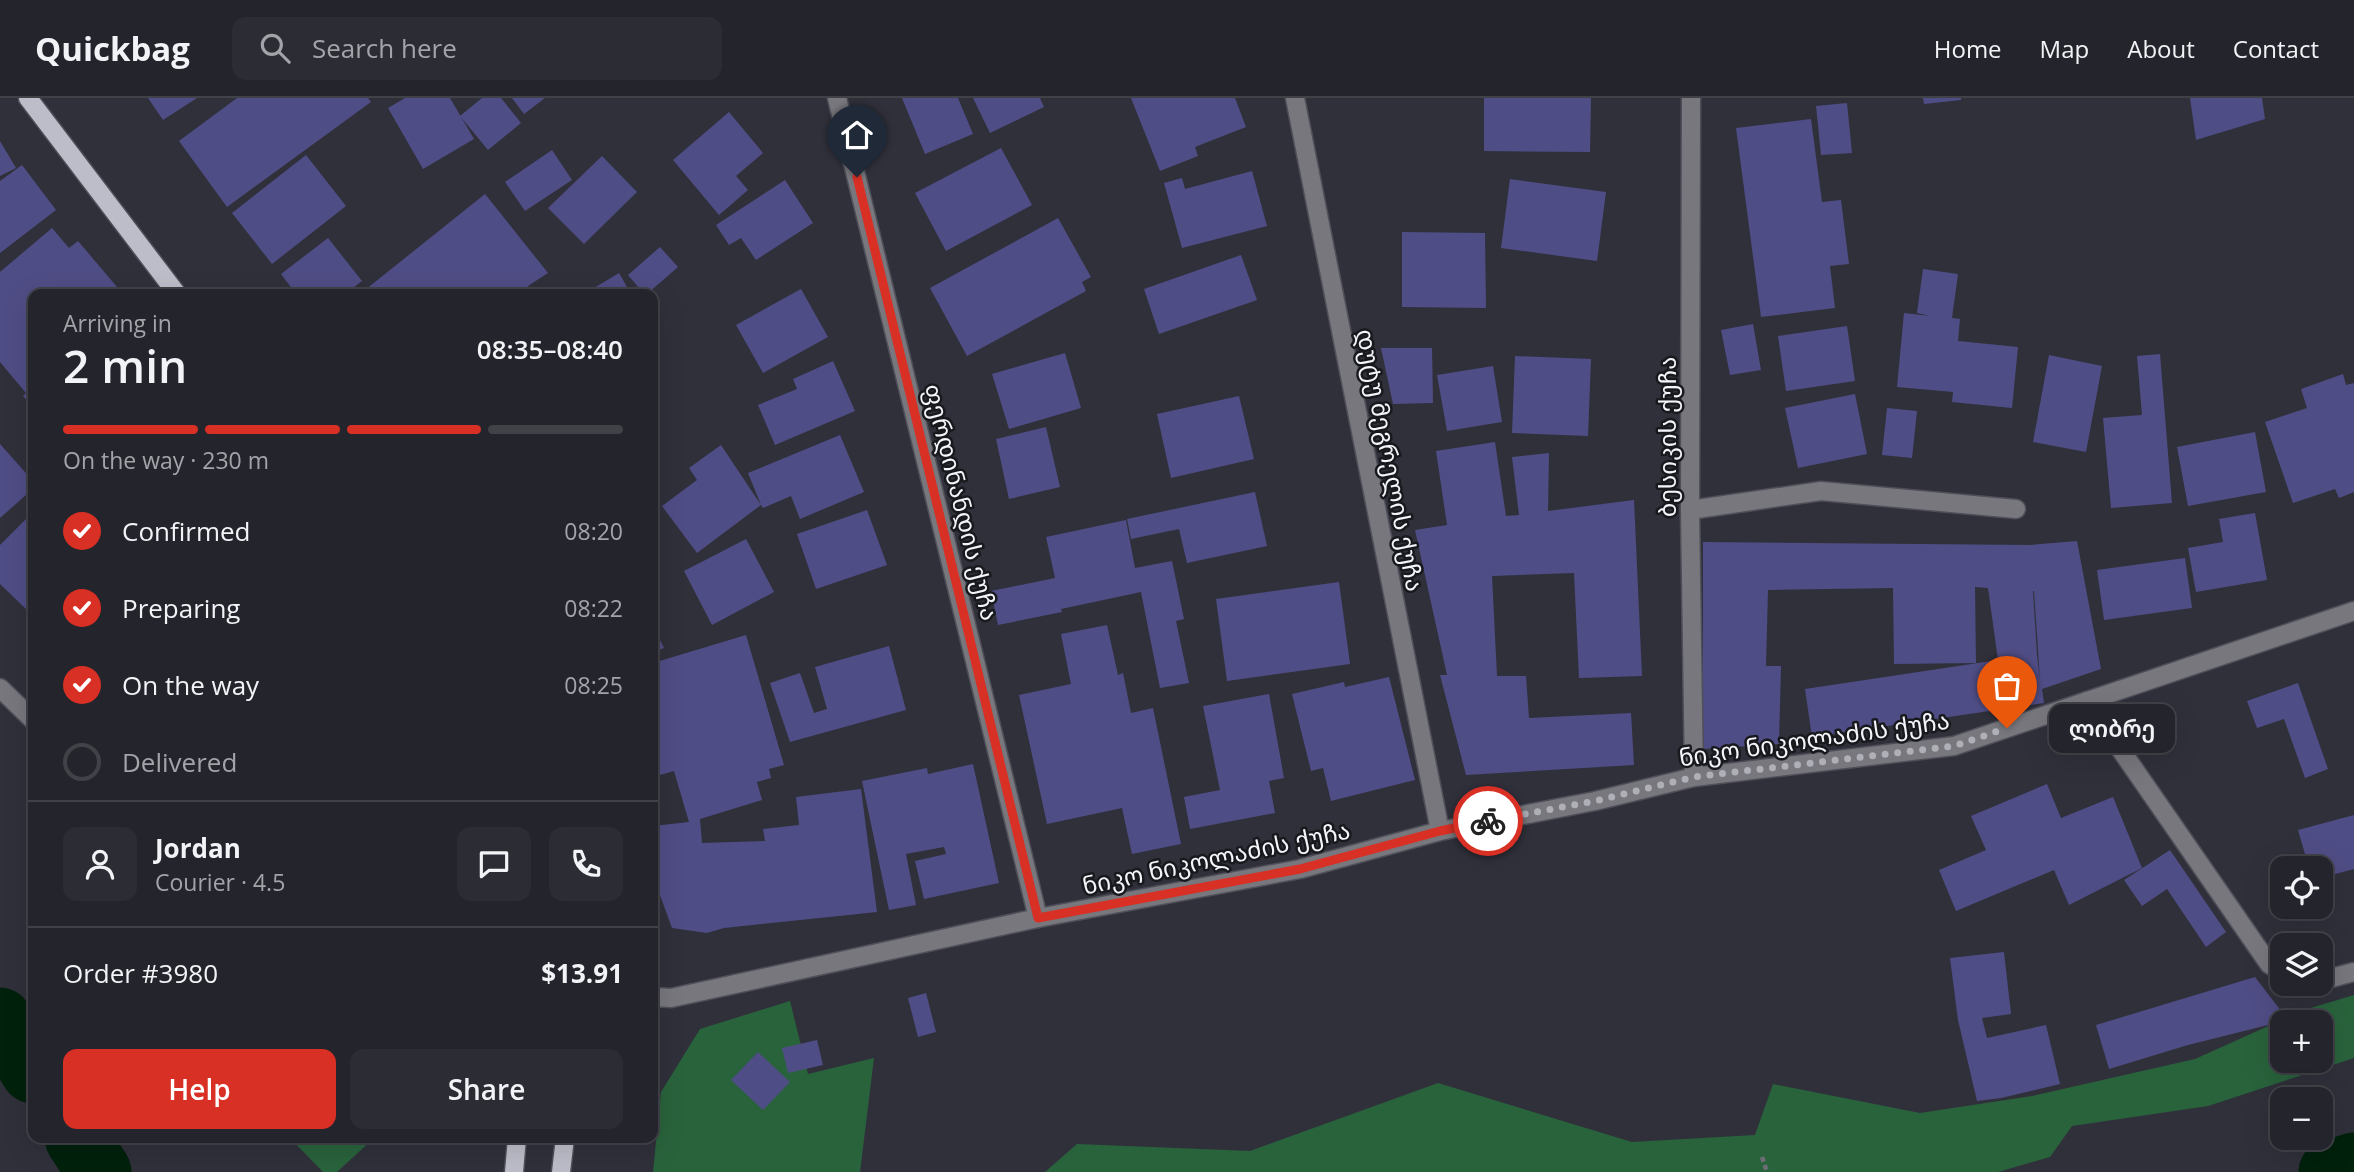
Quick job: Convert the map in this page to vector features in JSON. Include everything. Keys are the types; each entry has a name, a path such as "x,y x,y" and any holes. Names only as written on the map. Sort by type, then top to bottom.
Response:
{"main road":[{"path":"28,98 173,289"},
{"path":"514,1172 517,1143"},
{"path":"561,1172 564,1143"}],"street":[{"name":"ფერდინანდის ქუჩა","path":"837,98 1038,918"},
{"name":"დუტუ მეგრელის ქუჩა","path":"1295,98 1440,831"},
{"name":"ბესიკის ქუჩა","path":"1691,98 1690,510 1694,777"},
{"path":"1690,510 1821,491 2016,509"},
{"name":"ნიკო ნიკოლაძის ქუჩა","path":"658,997 671,998 1038,918 1300,869 1440,831 1595,801 1694,777 1954,746 2354,611"},
{"path":"0,688 28,715"},
{"path":"2087,701 2270,965"},
{"path":"2333,978 2354,972"}],"path":[{"path":"1762,1157 1767,1172"}],"green space":[{"path":"2354,995 2354,1058 2333,1065 2333,1010 2304,1010"},
{"path":"790,1001 808,1074 874,1058 860,1172 653,1172 661,1092 700,1029"},
{"path":"2270,1025 2270,1073 2308,1073 2208,1106 2072,1126 2050,1157 1998,1172 1045,1172 1077,1144 1250,1151 1438,1083 1632,1142 1755,1135 1773,1084 1920,1113 2032,1096 2195,1059"},
{"path":"295,1143 369,1143 337,1172 323,1172"}],"building":[{"path":"148,98 197,98 163,120"},
{"path":"237,98 368,98 371,102 227,207 179,141"},
{"path":"405,98 450,98 474,139 423,169 388,108"},
{"path":"482,98 501,98 521,123 488,150 460,116"},
{"path":"512,98 545,98 524,114"},
{"path":"902,98 958,98 973,134 925,154"},
{"path":"973,98 1040,98 1044,107 990,133"},
{"path":"1131,98 1235,98 1246,127 1195,147 1198,156 1160,171"},
{"path":"1484,98 1591,98 1590,152 1484,151"},
{"path":"1923,98 1961,98 1961,100 1924,104"},
{"path":"2190,98 2262,98 2265,119 2196,140"},
{"path":"1847,103 1852,153 1821,155 1816,106"},
{"path":"729,112 763,153 736,176 748,190 719,215 673,160"},
{"path":"1811,119 1822,202 1841,200 1849,264 1830,266 1835,308 1761,317 1736,128"},
{"path":"0,141 16,168 0,176"},
{"path":"1001,148 1032,205 946,251 915,193"},
{"path":"552,150 572,180 525,211 505,182"},
{"path":"306,155 346,206 272,264 232,213"},
{"path":"602,156 637,192 584,244 548,208"},
{"path":"22,165 56,210 0,253 0,181"},
{"path":"1252,171 1267,226 1182,248 1164,183 1182,178 1185,189"},
{"path":"1510,179 1606,192 1597,261 1501,248"},
{"path":"785,180 813,223 756,260 741,238 729,245 716,225"},
{"path":"485,194 548,273 528,286 530,289 366,289"},
{"path":"1058,218 1091,277 1082,282 1086,291 967,356 930,288"},
{"path":"52,228 69,248 78,241 119,289 28,289 28,402 23,396 26,393 0,362 0,272"},
{"path":"1402,232 1485,233 1486,308 1402,307"},
{"path":"328,238 362,281 352,289 292,289 281,274"},
{"path":"660,247 678,267 653,289 640,289 628,275"},
{"path":"1241,255 1257,300 1159,334 1144,289"},
{"path":"1923,269 1958,274 1952,318 1960,319 1958,341 2018,347 2012,408 1952,402 1953,392 1897,387 1904,313 1930,316 1917,313"},
{"path":"619,273 628,289 592,289"},
{"path":"801,289 828,337 763,373 736,325"},
{"path":"1753,324 1761,370 1730,375 1721,330"},
{"path":"1847,326 1855,381 1786,391 1778,336"},
{"path":"1381,348 1432,348 1433,403 1393,404"},
{"path":"1065,353 1081,408 1009,429 992,374"},
{"path":"2160,354 2172,503 2111,508 2103,418 2142,415 2137,356"},
{"path":"2049,355 2102,366 2086,452 2033,442"},
{"path":"1515,356 1591,359 1588,436 1512,433"},
{"path":"833,361 855,411 775,445 758,405 797,389 793,379"},
{"path":"1493,366 1502,422 1447,431 1437,375"},
{"path":"2343,374 2346,385 2354,383 2354,492 2339,498 2335,489 2293,503 2265,422 2307,408 2301,389"},
{"path":"1855,394 1867,454 1798,468 1785,408"},
{"path":"1239,396 1254,459 1171,478 1157,414"},
{"path":"1887,408 1917,411 1912,458 1882,455"},
{"path":"1046,427 1060,487 1009,499 996,439"},
{"path":"2255,432 2266,492 2188,506 2177,447"},
{"path":"840,435 864,492 800,519 791,496 763,508 748,473"},
{"path":"1495,442 1506,516 1519,515 1512,457 1549,453 1548,511 1634,500 1642,676 1579,678 1574,573 1492,576 1497,676 1526,676 1529,718 1631,713 1634,765 1466,775 1440,675 1447,675 1415,530 1447,525 1436,451"},
{"path":"0,444 28,475 28,498 26,495 0,518"},
{"path":"721,445 761,505 697,553 662,506 697,480 689,468"},
{"path":"1255,492 1267,546 1187,563 1179,529 1131,539 1127,519"},
{"path":"867,510 887,565 816,589 797,534"},
{"path":"2255,513 2267,580 2196,592 2188,548 2223,542 2219,519"},
{"path":"28,517 26,609 0,584 0,545"},
{"path":"1126,520 1135,568 1172,561 1184,619 1176,621 1189,683 1160,688 1141,592 998,625 991,591 1055,578 1046,537"},
{"path":"746,539 774,592 712,625 684,571"},
{"path":"2077,541 2101,669 2042,689 2044,703 1812,737 1805,689 1998,660 1988,588 1975,587 1976,663 1894,664 1893,588 1768,590 1766,666 1781,666 1779,744 1703,749 1703,542 2030,545","holes":["2034,591 2040,680 2037,655"]},
{"path":"2185,558 2192,608 2104,620 2097,570"},
{"path":"1339,582 1350,664 1227,681 1216,599"},
{"path":"1107,625 1118,675 1123,673 1131,713 1153,708 1181,844 1132,854 1122,808 1047,824 1019,695 1071,684 1061,634"},
{"path":"746,635 784,765 769,769 771,778 757,782 762,800 700,819 702,843 765,841 763,829 799,825 796,797 861,789 877,912 724,928 707,933 672,928 658,890 658,825 689,822 674,771 660,775 658,768 658,661"},
{"path":"658,637 664,648 658,650"},
{"path":"889,646 906,710 790,742 770,683 800,673 814,713 827,709 815,667"},
{"path":"1389,677 1415,780 1331,801 1323,768 1311,771 1292,694 1344,682 1345,687"},
{"path":"2298,683 2328,769 2305,778 2284,719 2257,728 2247,701"},
{"path":"1269,694 1284,778 1269,781 1275,813 1190,829 1184,797 1220,790 1203,706"},
{"path":"973,764 999,883 924,899 915,861 946,854 944,847 906,854 916,905 889,910 862,781 927,768 928,774"},
{"path":"2047,784 2061,818 2113,797 2142,868 2069,905 2054,870 1956,911 1939,870 1986,850 1971,816"},
{"path":"2354,815 2354,869 2333,875 2333,856 2306,856 2298,830"},
{"path":"2170,850 2226,932 2206,947 2167,889 2142,906 2124,880"},
{"path":"2004,952 2011,1014 1982,1018 1987,1038 2046,1025 2060,1084 1977,1101 1958,1020 1950,958"},
{"path":"2255,977 2280,1010 2270,1010 2270,1024 2109,1069 2096,1025"},
{"path":"926,993 936,1032 918,1037 908,998"},
{"path":"817,1040 823,1065 788,1073 782,1048"},
{"path":"758,1052 790,1082 763,1110 731,1080"}],"waterway":[{"path":"0,1020 28,1063"},
{"path":"80,1143 99,1172"},
{"path":"2331,1172 2354,1165"}],"way so far":[{"path":"1488,821 1595,801 1694,777 1954,746 2007,728"}],"place":[{"name":"ლიბრე","path":"2007,728"}],"route":[{"path":"857,177 1038,918 1300,869 1440,831 1488,821"}]}
